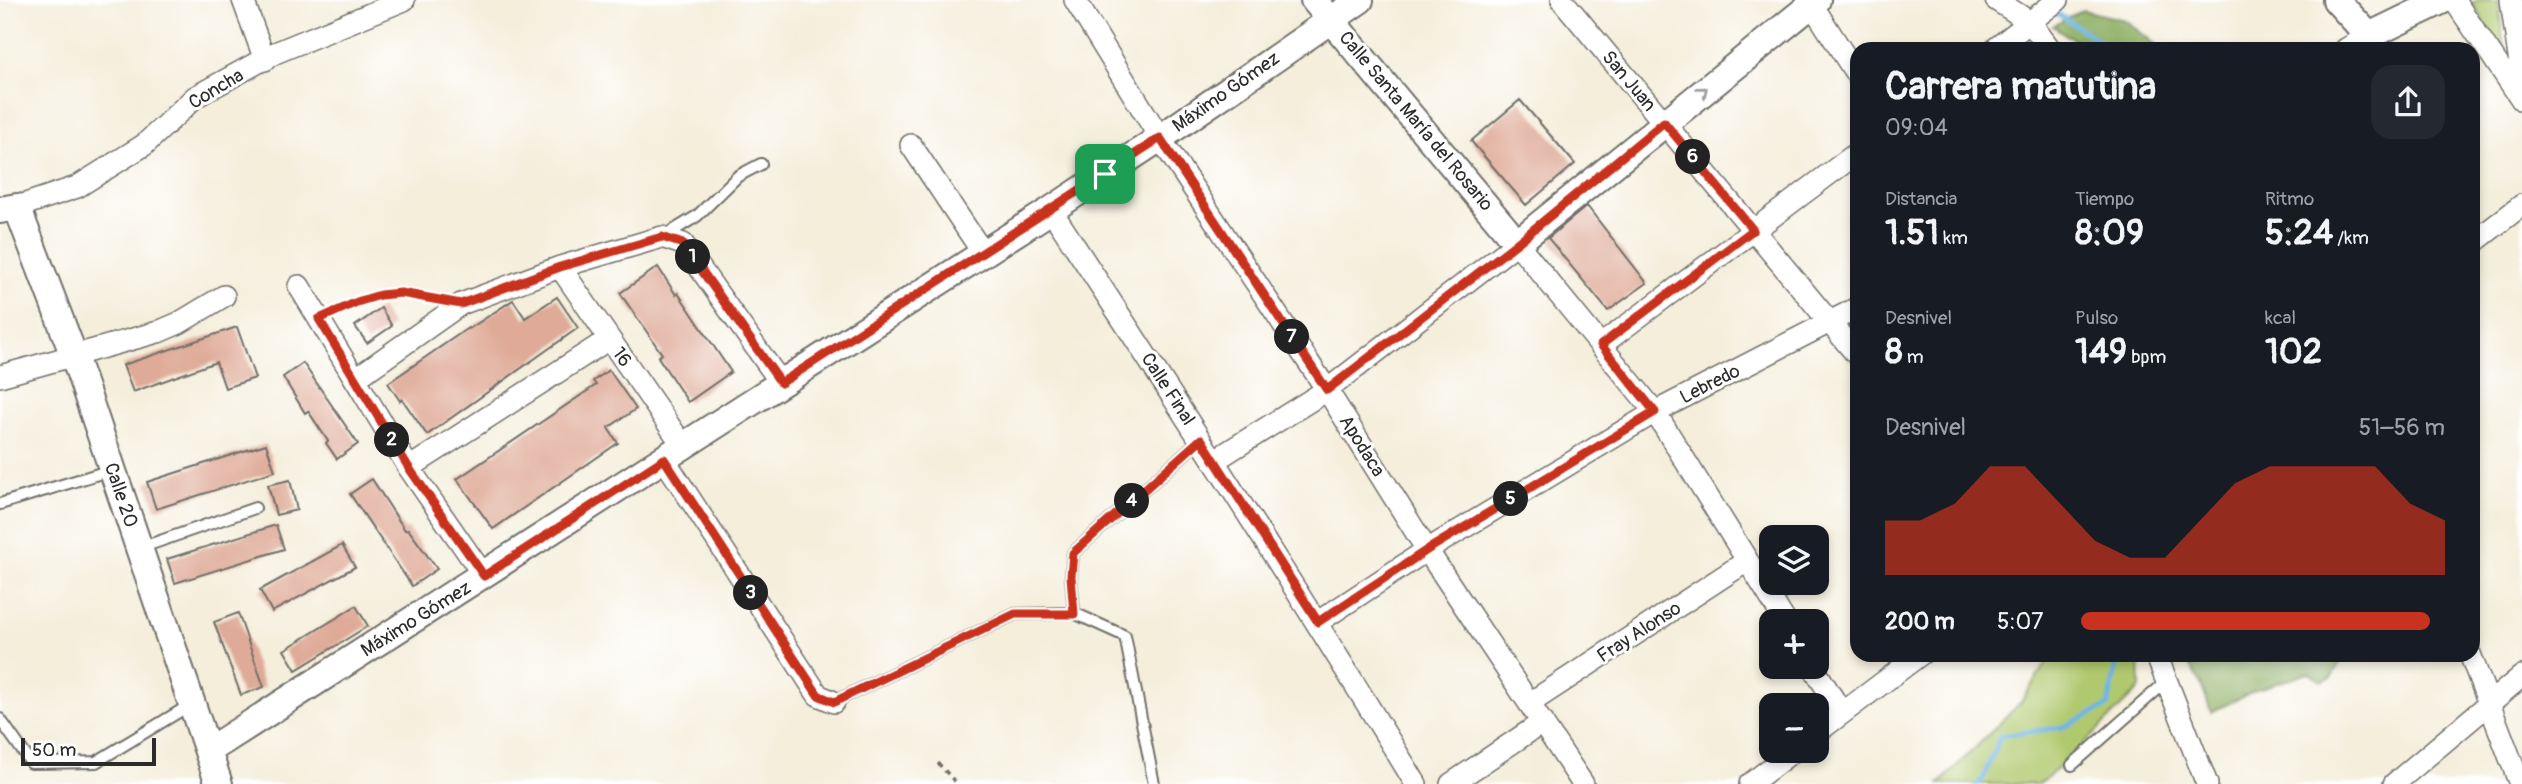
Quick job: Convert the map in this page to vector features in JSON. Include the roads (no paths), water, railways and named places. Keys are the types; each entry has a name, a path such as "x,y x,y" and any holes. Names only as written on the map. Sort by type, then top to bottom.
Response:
{"street":[{"path":"243,0 265,60"},
{"name":"Concha","path":"8,209 77,187 144,145 195,97 275,52 366,7 404,0"},
{"name":"Apodaca","path":"1075,0 1160,138 1327,390 1427,550 1583,784"},
{"name":"Máximo Gómez","path":"208,751 484,576 1160,138 1322,10 1360,0"},
{"name":"San Juan","path":"1562,0 1850,347"},
{"path":"1996,0 2045,10"},
{"path":"2336,0 2357,42"},
{"path":"2359,42 2444,0"},
{"path":"2454,0 2522,100"},
{"path":"2511,0 2522,79"},
{"path":"1214,460 1327,390 1517,243 1813,1 1850,63"},
{"name":"Calle Santa María del Rosario","path":"1322,10 1517,243"},
{"path":"2004,42 2045,10"},
{"path":"2045,10 2049,42"},
{"path":"911,145 983,253"},
{"path":"1601,345 1850,158"},
{"path":"2480,238 2522,205"},
{"name":"Calle 20","path":"8,209 74,356 219,784"},
{"name":"Calle Final","path":"1051,210 1318,622 1416,784"},
{"path":"355,379 461,304 560,267 662,237 683,244 781,383"},
{"path":"1517,243 1655,412 1777,609"},
{"name":"16","path":"560,267 609,339 818,695 834,702"},
{"path":"299,286 409,468 484,576"},
{"path":"0,376 158,332 224,296"},
{"name":"Lebredo","path":"1318,622 1427,550 1655,412 1850,312"},
{"path":"409,468 609,339"},
{"name":"Fray Alonso","path":"1530,703 1747,561"},
{"path":"1829,723 1910,662"},
{"path":"2159,662 2207,784"},
{"path":"2473,662 2520,784"},
{"path":"2394,784 2522,676"},
{"path":"1821,679 1842,713"},
{"path":"1451,784 1543,722"},
{"path":"1750,784 1777,763"}],"lane":[{"path":"662,237 697,216 738,176 761,164"},
{"path":"1074,614 1071,576 1073,553 1201,439"},
{"path":"0,504 112,469"},
{"path":"140,548 255,508"},
{"path":"834,702 1015,614 1074,614 1125,636 1154,784"},
{"path":"2072,765 2167,681"},
{"path":"0,719 31,763 96,762 192,704"}],"waterway":[{"path":"2052,10 2100,42"},
{"path":"1977,784 1983,779 2000,736 2063,727 2108,706 2117,662"}]}
